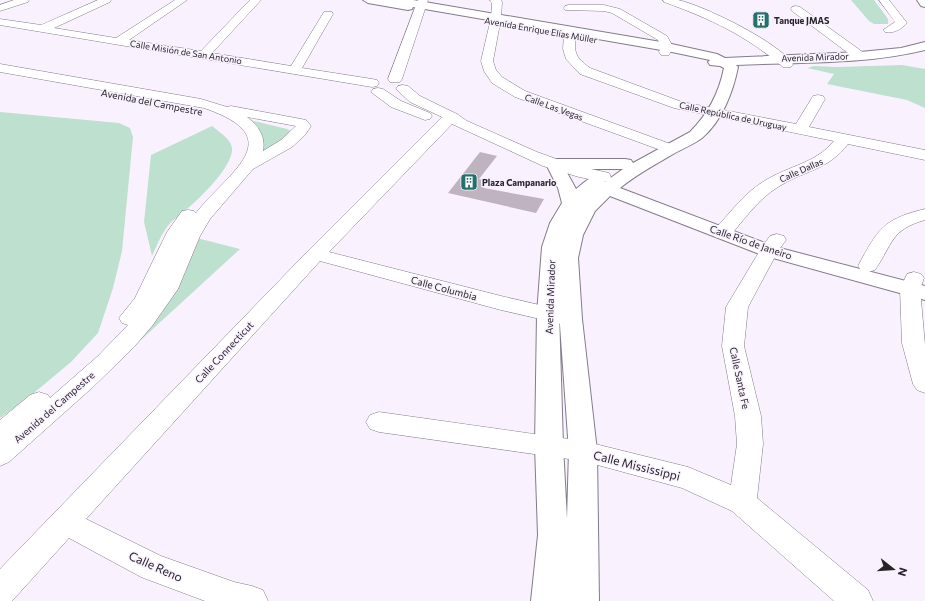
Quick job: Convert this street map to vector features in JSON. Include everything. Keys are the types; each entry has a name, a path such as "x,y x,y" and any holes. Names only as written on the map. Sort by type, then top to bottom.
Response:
{"main road":[{"name":"Avenida Enrique Elías Müller","path":"368,0 422,5"},
{"name":"Avenida Enrique Elías Müller","path":"394,0 495,20 569,19 721,65"},
{"path":"922,0 925,4"},
{"name":"Avenida Mirador","path":"548,601 553,535 549,446 548,314 552,248 560,223 608,178 666,147 696,135 703,128 707,111 729,77 721,65 860,56 901,52 925,46"},
{"name":"Avenida Mirador","path":"783,61 875,61 925,56"},
{"path":"554,164 608,178 640,183 647,199 614,200 579,206 554,164"},
{"name":"Calle Río de Janeiro","path":"608,178 647,199 773,246 918,285"},
{"name":"Avenida Mirador","path":"579,206 568,258 571,319 583,451 582,601"},
{"name":"Calle Río de Janeiro","path":"773,246 868,266 918,285"}],"street":[{"path":"0,8 24,0"},
{"path":"42,29 106,0"},
{"path":"119,41 182,0"},
{"path":"204,55 256,0"},
{"name":"Calle Las Vegas","path":"495,0 497,2 495,20 487,61 490,71 497,80 520,94 542,103 666,147"},
{"path":"668,0 704,12 731,24 755,38 783,61"},
{"path":"884,0 901,23 889,30"},
{"path":"375,87 380,80 400,94 422,5"},
{"path":"569,19 604,8 616,11 663,38 666,49"},
{"path":"796,9 860,56"},
{"path":"295,69 328,14"},
{"name":"Calle República de Uruguay","path":"569,19 569,49 572,58 585,70 679,105 925,155"},
{"name":"Calle Misión de San Antonio","path":"0,22 295,69 375,87"},
{"name":"Avenida del Campestre","path":"4,76 30,73 197,106 227,123 241,136 243,145 234,166 237,174"},
{"name":"Avenida del Campestre","path":"4,76 218,108 296,122 304,126 298,133 269,156 237,174"},
{"name":"Calle Río de Janeiro","path":"375,87 421,102 452,121"},
{"name":"Calle Río de Janeiro","path":"400,94 452,121 554,164 608,178"},
{"path":"800,130 818,99"},
{"name":"Avenida del Campestre","path":"0,435 96,353 121,329 171,264 203,216 256,153 257,144 254,134 247,125 236,117 218,108"},
{"name":"Calle Connecticut","path":"0,591 316,254 452,121"},
{"name":"Calle Dallas","path":"726,228 752,200 771,184 792,173 819,163 829,157 844,139"},
{"path":"868,266 880,242 890,230 903,221 925,214"},
{"name":"Calle Santa Fe","path":"742,503 750,444 748,416 733,346 737,307 773,246"},
{"name":"Calle Columbia","path":"316,254 571,319"},
{"name":"Avenida del Campestre","path":"0,455 106,361 134,334 163,297 171,264"},
{"path":"918,285 913,343 925,384"},
{"name":"Calle Mississippi","path":"379,422 583,451 688,478 742,503 857,601"},
{"name":"Calle Reno","path":"65,522 152,567 234,597 252,601"}],"green space":[{"path":"851,0 874,0 888,19 888,24 874,24 869,21"},
{"path":"902,65 925,69 925,108 907,100 827,84 834,74 807,68 814,66 837,67"},
{"path":"0,112 119,123 130,128 133,137 122,251 113,288 98,333 71,362 23,402 0,418"},
{"path":"226,114 287,129 295,133 252,163 248,133"},
{"path":"212,126 224,136 231,145 231,156 227,165 204,193 172,221 165,230 152,256 144,222 151,155"},
{"path":"189,236 240,249 119,360"}],"building":[{"name":"Plaza Campanario","path":"480,152 497,156 479,179 483,180 481,183 486,185 484,188 544,199 536,213 448,193"}],"place":[{"name":"Tanque JMAS","path":"761,20"},
{"name":"Plaza Campanario","path":"469,182"}]}
